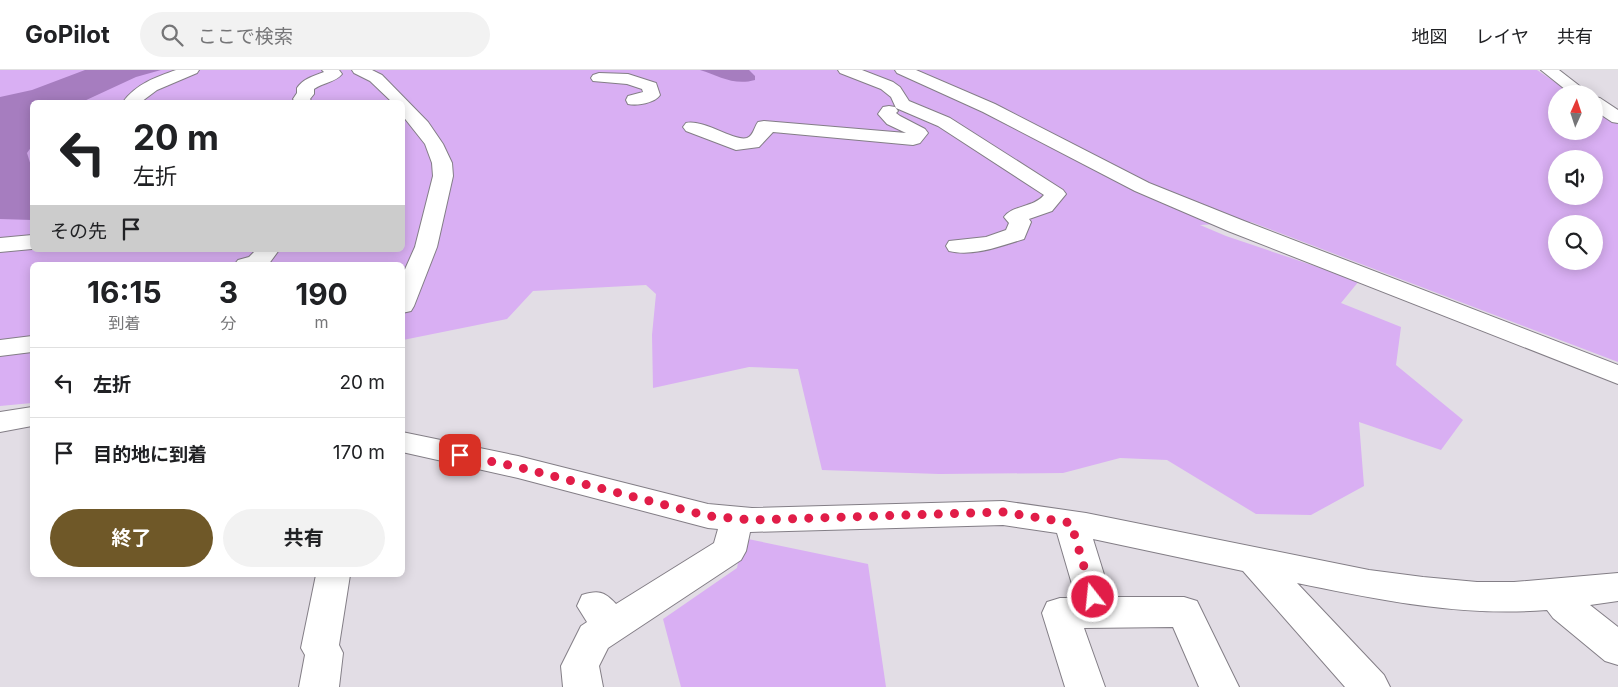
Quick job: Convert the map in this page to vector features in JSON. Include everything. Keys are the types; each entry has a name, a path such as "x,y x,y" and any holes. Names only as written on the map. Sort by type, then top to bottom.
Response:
{"street":[{"path":"134,100 143,92 163,80 190,70"},
{"path":"302,100 306,94 305,88 314,81 334,74 330,70"},
{"path":"360,70 376,78 399,100"},
{"path":"628,79 650,70"},
{"path":"846,70 869,77 887,86 901,97 902,104 944,122 1056,194 1045,207 1015,217 1020,222 1016,234 988,243 957,246"},
{"path":"903,70 989,108 1142,187 1618,375"},
{"path":"1549,70 1570,85"},
{"path":"599,78 628,79 650,86 652,95 634,100"},
{"path":"692,127 736,144 752,143 764,132 764,126 913,138 919,133 911,127 891,120 887,114 892,106 898,104"},
{"path":"405,106 422,126 434,144 442,163 443,176 426,247 405,299"},
{"path":"1603,108 1618,118"},
{"path":"0,245 30,242"},
{"path":"258,262 266,252"},
{"path":"0,348 30,344"},
{"path":"0,422 30,417"},
{"path":"405,443 518,467 708,516 752,520 1003,512 1071,523 1369,584 1416,590 1470,596 1516,597 1618,588"},
{"path":"583,687 580,666 603,616 729,551 736,518"},
{"path":"1071,523 1098,613"},
{"path":"1253,559 1370,687"},
{"path":"319,687 324,653 320,648 333,577"},
{"path":"1554,593 1566,607 1618,649"},
{"path":"1085,687 1060,613 1184,612 1219,687"}],"shaded area":[{"path":"0,70 1537,70 1560,85 1548,85 1548,140 1603,140 1603,114 1618,124 1618,362 1251,222 1200,225 1226,236 1359,281 1341,303 1401,327 1396,365 1463,420 1441,450 1359,422 1364,486 1311,515 1256,514 1167,460 1120,458 1063,473 939,474 822,470 798,369 749,367 653,388 652,335 656,294 646,285 533,291 507,319 405,340 405,262 30,262 30,403 0,406"},
{"path":"85,70 161,70 136,77 86,100 30,100 30,149 27,153 30,163 30,220 0,219 0,97 32,90"},
{"path":"700,70 749,70 755,76 755,80 747,82 733,81"},
{"path":"743,538 868,564 886,687 681,687 663,619 737,568"}],"route":[{"path":"460,455 518,467 708,516 752,520 1003,512 1071,523 1093,597"}]}
